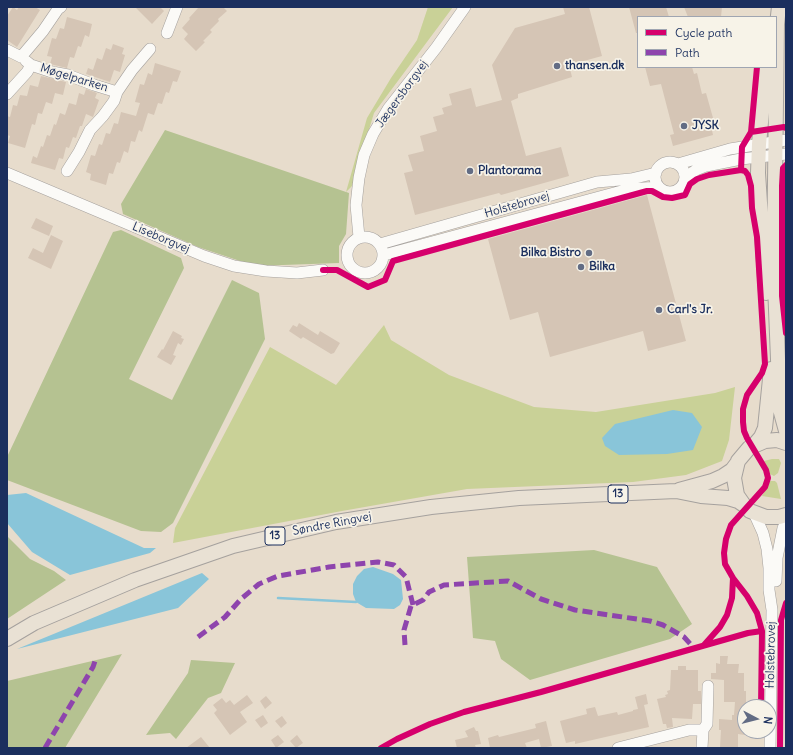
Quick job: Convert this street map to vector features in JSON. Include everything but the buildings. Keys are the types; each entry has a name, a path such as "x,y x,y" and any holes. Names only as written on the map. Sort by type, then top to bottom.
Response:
{"main road":[{"path":"779,7 777,24 781,147 774,260 780,409 786,431"},
{"path":"754,445 763,433 766,423 771,368 758,173 766,68"},
{"path":"754,445 771,440 786,443"},
{"name":"13","path":"738,461 745,452 754,445"},
{"path":"738,461 734,472 734,484 737,495 749,509"},
{"name":"Søndre Ringvej","path":"7,639 34,623 135,580 233,546 336,522 431,506 503,500 676,491 712,481 723,476 732,470 738,461"},
{"name":"Søndre Ringvej","path":"676,491 701,496 728,498 738,501 749,509"},
{"name":"13","path":"749,509 760,516 772,518 786,515"}],"street":[{"path":"21,57 44,31 58,9 61,7"},
{"path":"166,33 177,7"},
{"name":"Jægersborgvej","path":"359,237 356,205 359,178 364,156 373,134 388,109 436,48 465,7"},
{"name":"Møgelparken","path":"67,171 90,130 103,116 114,101 117,92 132,70 150,49"},
{"name":"Møgelparken","path":"7,50 21,57 31,65 52,72 68,75 117,92"},
{"name":"Møgelparken","path":"7,94 31,65"},
{"path":"685,178 696,170 706,166 759,150 781,147"},
{"path":"678,164 730,149 759,150"},
{"path":"674,162 678,164 684,170 685,178 682,186 676,191 667,191 659,187 656,183 656,174 661,166 665,163 674,162"},
{"name":"Liseborgvej","path":"7,173 204,256 234,266 266,271 289,272 323,270"},
{"name":"Holstebrovej","path":"380,244 597,182 631,179 656,174"},
{"name":"Holstebrovej","path":"384,255 629,189 659,187"},
{"path":"359,237 371,237 380,244 384,255 381,264 372,271 367,273 356,270 349,262 348,250 354,240 359,237"},
{"name":"Holstebrovej","path":"749,509 763,533 767,549 772,610 770,748"},
{"name":"Holstebrovej","path":"772,610 777,558 783,528 786,523"},
{"path":"702,748 703,730 707,724 708,686"},
{"path":"618,748 689,730 703,730"}],"green space":[{"path":"428,7 453,7 374,113 352,186 346,192 367,118 391,78 417,40"},
{"path":"165,130 349,193 346,234 339,246 339,263 255,266 198,247 123,214 121,204"},
{"path":"121,230 181,258 184,268 129,379 172,400 232,280 259,293 265,339 173,523 161,532 141,531 7,480 7,457 113,232"},
{"path":"384,325 391,340 449,375 534,407 596,412 715,393 735,387 729,440 722,461 686,475 633,482 467,489 173,543 175,528 270,347 336,385"},
{"path":"779,459 781,463 778,473 774,476 770,474 764,461"},
{"path":"770,481 775,481 777,483 781,499 762,496"},
{"path":"7,536 30,559 54,571 66,580 7,619"},
{"path":"594,550 657,567 692,624 670,639 530,680 501,659 495,641 473,638 467,557"},
{"path":"122,654 65,748 7,748 7,681"},
{"path":"191,660 235,663 221,693 208,698 176,739 170,733 146,735 188,673"}],"water":[{"path":"673,410 692,413 702,427 693,450 667,454 619,455 605,446 602,438 615,424"},
{"path":"26,493 144,548 156,548 150,553 70,575 32,552 7,523 7,495"},
{"path":"373,567 393,574 401,580 403,599 400,605 394,609 366,608 356,602 353,594 353,584 357,576 364,569"},
{"path":"202,573 209,579 178,608 17,649"}],"waterway":[{"path":"278,598 356,602"}],"marked path":[{"path":"198,637 225,617 241,599 259,584 278,576 329,567 378,562 394,565 406,577 413,605"},
{"path":"405,645 404,630 411,606 423,600 429,592 444,585 508,581 541,599 575,610 650,621 663,625 684,637 694,648"},
{"path":"45,748 93,667 96,658"}],"cycle path":[{"path":"751,132 757,68"},
{"path":"741,170 742,147 751,132 784,127 786,128"},
{"path":"786,165 783,168 782,186 782,296 786,333"},
{"path":"323,270 337,270 368,287 385,280 393,261 647,191 652,191 663,197 672,198 685,195 690,184 697,179 709,175 741,170 745,171 748,175 751,186 752,208 757,237 765,364 762,373 747,395 743,409 743,422 744,431 747,438 766,470 768,478 765,487 731,525 726,539 724,553 725,564 733,578 732,598 727,615 720,627 704,645"},
{"path":"733,578 747,596 757,613 762,631 761,699"},
{"path":"780,748 781,620 786,603"},
{"path":"381,748 430,724 464,712 541,692 748,633 762,631"}],"place":[{"name":"thansen.dk","path":"557,66"},
{"name":"JYSK","path":"684,126"},
{"name":"Plantorama","path":"470,171"},
{"name":"Bilka Bistro","path":"589,253"},
{"name":"Bilka","path":"581,267"},
{"name":"Carl's Jr.","path":"659,310"}]}
